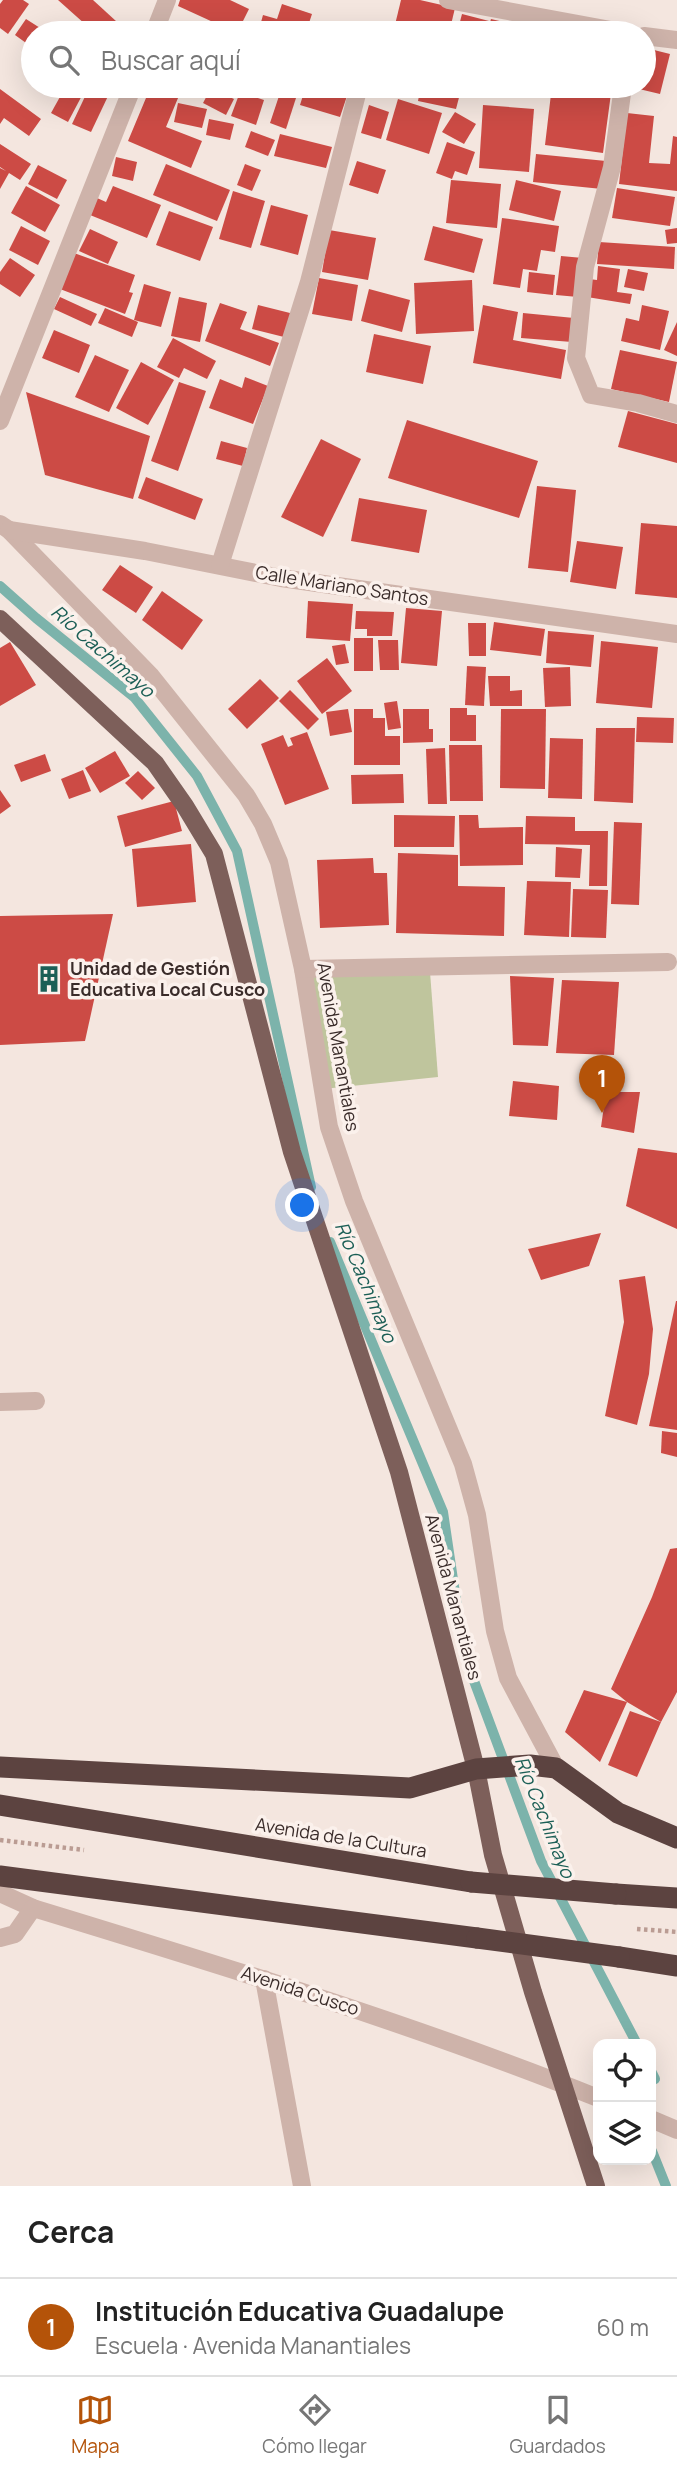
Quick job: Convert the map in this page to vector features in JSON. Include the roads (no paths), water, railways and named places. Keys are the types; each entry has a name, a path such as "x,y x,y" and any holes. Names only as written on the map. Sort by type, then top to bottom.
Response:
{"highway":[{"path":"0,1767 410,1788 486,1768 530,1765 556,1768 618,1813 677,1838"},
{"name":"Avenida de la Cultura","path":"0,1805 471,1882 677,1898"},
{"path":"0,1876 677,1966"}],"main road":[{"name":"Avenida Manantiales","path":"0,619 155,763 186,806 214,854 292,1152 399,1472 486,1768 494,1855 533,1992 596,2186"}],"street":[{"path":"159,21 167,0"},
{"path":"448,0 562,21"},
{"path":"656,37 677,40"},
{"path":"0,421 128,98"},
{"path":"220,565 309,282 356,98"},
{"path":"621,98 612,167 586,267 576,358 590,395 638,403 677,414"},
{"name":"Calle Mariano Santos","path":"4,527 281,578 677,634"},
{"name":"Avenida Manantiales","path":"4,527 151,677 246,795 263,824 279,862 303,969 329,1127 354,1201 463,1464 477,1515 495,1631 508,1678 556,1768"},
{"path":"303,969 668,962"},
{"path":"0,1402 36,1401"},
{"name":"Avenida Cusco","path":"0,1893 33,1908 264,1979 476,2050 593,2096"},
{"path":"0,1938 15,1934 33,1908"},
{"path":"264,1979 302,2186"},
{"path":"656,2121 677,2130"}],"waterway":[{"name":"Río Cachimayo","path":"0,586 134,697 197,776 237,851 311,1187"},
{"name":"Río Cachimayo","path":"330,1242 443,1512 464,1654 541,1861 634,2039"},
{"name":"Río Cachimayo","path":"656,2161 666,2186"}],"place":[{"name":"Unidad de Gestión Educativa Local Cusco","path":"49,979"},
{"name":"Institución Educativa Guadalupe","path":"602,1113"}]}
